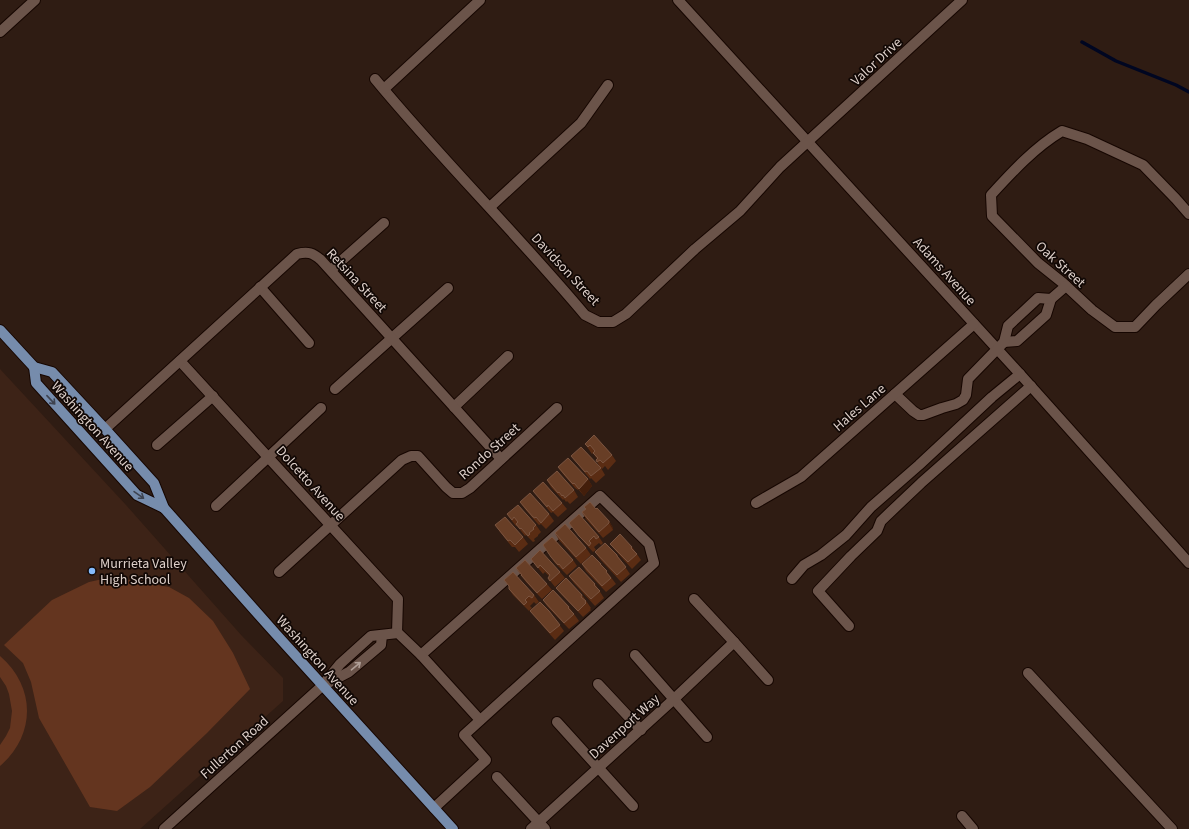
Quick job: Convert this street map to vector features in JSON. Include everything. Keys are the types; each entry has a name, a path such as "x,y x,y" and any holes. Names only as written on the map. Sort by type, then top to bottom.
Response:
{"main road":[{"name":"Washington Avenue","path":"0,330 34,367 52,372 105,429 154,483 164,508 322,686 453,829"},
{"name":"Washington Avenue","path":"34,367 36,383 137,495 164,508"}],"street":[{"path":"0,32 35,0"},
{"path":"384,90 480,0"},
{"name":"Adams Avenue","path":"678,0 974,324 1001,345 1020,374 1189,563"},
{"name":"Valor Drive","path":"808,142 962,0"},
{"name":"Davidson Street","path":"375,79 585,315 599,322 613,322 626,314 695,249 740,211 780,167 808,142"},
{"path":"490,207 582,123 608,85"},
{"name":"Oak Street","path":"1189,214 1143,165 1087,139 1062,131 1050,138 1024,161 991,195 992,216 1038,263 1115,328 1135,326 1189,274"},
{"path":"331,270 384,224"},
{"name":"Retsina Street","path":"105,429 297,254 306,252 313,254 331,270 501,459"},
{"path":"1001,345 1017,341 1046,315 1051,299 1066,286"},
{"path":"260,287 309,343"},
{"path":"335,389 448,288"},
{"path":"895,394 913,411 923,415 956,404 963,400 966,396 968,379 1001,345 1008,326 1038,298 1051,299"},
{"path":"1024,311 1036,324"},
{"name":"Hales Lane","path":"756,502 801,477 974,324"},
{"path":"454,407 508,356"},
{"name":"Dolcetto Avenue","path":"180,361 398,599 397,634"},
{"path":"792,579 804,565 846,535 871,507 919,465 992,397 1020,374"},
{"path":"849,626 818,591 877,531 881,521 921,483 1031,386"},
{"path":"157,445 213,396"},
{"path":"216,506 322,408"},
{"name":"Rondo Street","path":"330,525 402,460 411,456 418,456 453,494 462,493 470,488 557,408"},
{"path":"421,655 600,496 649,544 654,563 464,735 486,760 434,808"},
{"path":"279,572 330,525"},
{"path":"694,599 768,680"},
{"path":"397,634 421,655 480,720"},
{"name":"Fullerton Road","path":"164,829 322,686 340,664 371,636 397,634"},
{"name":"Davenport Way","path":"538,827 598,768 641,730 734,642"},
{"path":"635,655 707,736"},
{"path":"1028,673 1172,829"},
{"path":"598,684 641,730"},
{"path":"557,722 633,806"},
{"path":"497,777 538,827"},
{"path":"962,816 973,829"}],"shaded area":[{"name":"Murrieta Valley High School","path":"0,369 126,505 242,636 283,678 283,701 140,829 0,829"},
{"path":"112,577 169,587 189,598 213,621 233,653 250,689 207,733 150,787 117,811 90,807 39,718 31,682 23,663 4,645 52,600 89,582"},
{"path":"0,656 12,668 20,682 25,696 27,711 25,726 20,740 12,754 0,766 0,745 10,728 12,711 9,694 0,677"}],"building":[{"path":"594,435 612,455 603,463 600,460 597,462 596,460 598,458 593,453 595,451 590,445 588,447 585,444"},
{"path":"581,447 601,468 591,476 587,471 585,472 571,456"},
{"path":"568,458 588,479 579,489 558,467"},
{"path":"557,471 574,490 565,498 559,492 558,493 547,480"},
{"path":"543,482 562,503 553,511 548,505 547,507 533,491"},
{"path":"530,493 549,514 541,523 536,517 533,517 520,502"},
{"path":"590,502 609,521 609,523 599,532 582,512 586,509 584,507"},
{"path":"518,505 536,525 528,536 516,524 518,522 514,517 512,520 507,514"},
{"path":"579,514 599,537 596,539 594,536 589,541 591,543 589,546 569,523"},
{"path":"505,517 523,537 515,545 510,540 508,541 495,525"},
{"path":"565,524 586,548 576,557 555,533"},
{"path":"620,534 637,554 628,562 610,544"},
{"path":"552,537 573,560 563,569 551,557 543,545"},
{"path":"605,543 626,567 617,575 595,552"},
{"path":"540,550 560,572 550,581 548,578 550,575 540,565 538,568 531,559"},
{"path":"592,555 607,571 606,572 611,578 602,586 582,564"},
{"path":"525,560 547,584 537,593 516,568"},
{"path":"579,567 600,591 591,599 569,576"},
{"path":"513,572 534,595 532,598 529,596 525,600 527,602 524,605 509,589 509,586 504,580"},
{"path":"566,578 586,601 586,603 578,611 556,588"},
{"path":"553,590 574,614 564,623 543,600"},
{"path":"540,602 560,625 550,633 530,611"}],"waterway":[{"path":"1082,42 1116,61 1176,85 1189,92"}],"place":[{"name":"Murrieta Valley High School","path":"92,571"}]}
